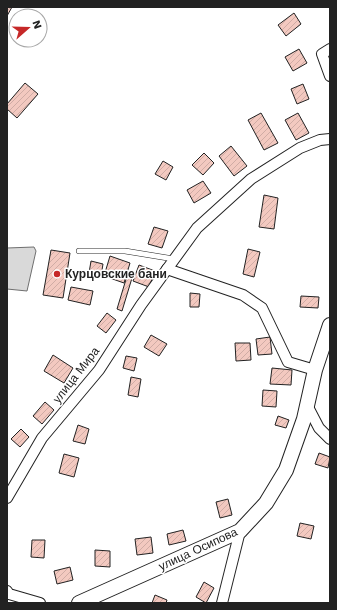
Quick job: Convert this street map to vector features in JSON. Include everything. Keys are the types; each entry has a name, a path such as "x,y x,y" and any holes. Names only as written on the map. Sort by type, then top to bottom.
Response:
{"main road":[{"name":"улица Осипова","path":"79,603 240,531 266,503 286,470 307,405 315,370 330,325"}],"street":[{"path":"330,49 322,54 330,76"},
{"name":"улица Мира","path":"7,498 42,438 99,370 141,305 197,228 251,179 300,148 320,140 330,139"},
{"path":"167,269 243,296 262,308 288,362 315,370"},
{"path":"307,405 319,428 330,440"},
{"path":"222,603 240,531"},
{"path":"7,591 9,594 40,603"}],"lane":[{"path":"79,250 125,251 174,259"}],"shaded area":[{"path":"34,247 36,251 27,291 7,289 7,248"}],"building":[{"path":"7,7 12,7 8,8 7,16"},
{"path":"294,13 301,24 286,36 278,25"},
{"path":"299,49 307,63 293,71 285,57"},
{"path":"25,83 38,94 17,118 7,109 7,104"},
{"path":"303,84 309,99 297,104 291,89"},
{"path":"261,113 278,143 264,150 248,120"},
{"path":"298,113 309,133 296,140 285,120"},
{"path":"231,146 247,166 234,176 219,156"},
{"path":"204,153 214,163 203,175 192,165"},
{"path":"163,161 173,167 166,180 155,174"},
{"path":"203,181 211,193 194,203 187,190"},
{"path":"264,195 278,198 274,229 259,227"},
{"path":"154,227 168,231 162,248 148,244"},
{"path":"248,249 260,252 254,277 243,274"},
{"name":"Курцовские бани","path":"51,250 70,253 63,298 43,295"},
{"path":"110,256 130,263 124,283 104,276"},
{"path":"91,261 103,264 101,276 89,273"},
{"path":"139,265 155,271 149,287 133,281"},
{"path":"127,276 132,278 122,311 117,309"},
{"path":"71,287 93,291 90,305 68,300"},
{"path":"190,293 200,294 199,307 190,307"},
{"path":"301,296 319,297 318,308 300,307"},
{"path":"107,313 116,320 106,333 97,326"},
{"path":"151,335 167,344 159,356 144,347"},
{"path":"270,337 272,354 258,355 256,339"},
{"path":"235,343 250,343 251,360 236,361"},
{"path":"53,355 73,368 64,383 44,371"},
{"path":"126,356 137,358 134,371 123,368"},
{"path":"272,368 292,370 291,385 270,384"},
{"path":"131,377 141,379 138,397 128,395"},
{"path":"263,390 277,391 276,407 262,406"},
{"path":"45,402 54,410 42,424 33,416"},
{"path":"278,416 289,420 286,428 275,425"},
{"path":"78,425 89,429 85,444 73,441"},
{"path":"21,429 29,437 20,447 11,439"},
{"path":"319,453 330,457 328,468 315,464"},
{"path":"64,454 79,458 74,477 59,473"},
{"path":"228,499 232,515 220,518 216,502"},
{"path":"300,523 314,526 311,539 297,536"},
{"path":"183,530 186,541 169,545 167,534"},
{"path":"151,537 153,553 137,555 135,539"},
{"path":"32,540 45,540 44,558 31,557"},
{"path":"95,550 110,551 110,567 95,566"},
{"path":"70,567 73,580 57,584 54,571"},
{"path":"204,582 214,588 206,603 196,597"},
{"path":"155,595 167,600 166,603 152,603"}],"place":[{"name":"Курцовские бани","path":"57,274"}]}
